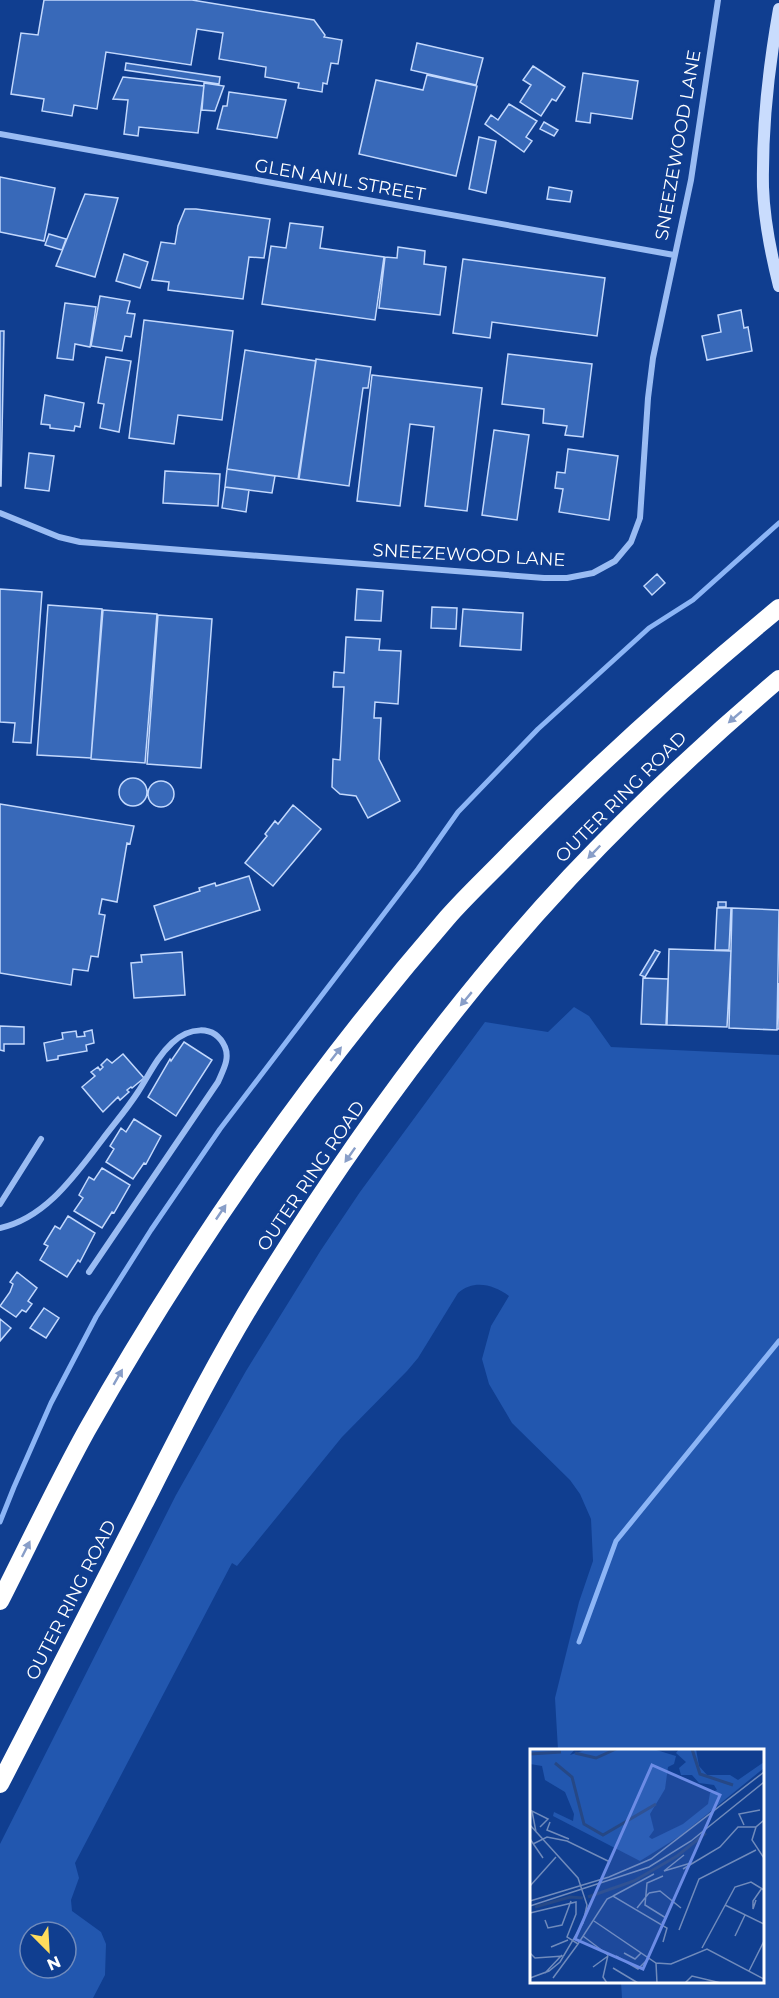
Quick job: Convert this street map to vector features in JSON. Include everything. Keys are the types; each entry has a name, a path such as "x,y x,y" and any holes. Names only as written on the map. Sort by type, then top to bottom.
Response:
{"highway":[{"name":"OUTER RING ROAD","path":"0,1601 85,1434 177,1278 275,1134 375,1004 449,915 607,758 700,674 779,608"},
{"name":"OUTER RING ROAD","path":"0,1784 215,1368 256,1296 303,1222 385,1105 458,1008 569,878 637,808 779,679"}],"street":[{"name":"SNEEZEWOOD LANE","path":"0,513 59,537 80,542 544,578 567,578 593,573 615,561 631,542 640,518 653,358 691,180 718,0"},
{"path":"779,9 765,126 763,187 770,246 779,286"},
{"name":"GLEN ANIL STREET","path":"0,134 674,255"},
{"path":"0,1228 25,1219 47,1204 64,1187 137,1094 156,1061 172,1042 187,1032 201,1029 213,1033 226,1049 227,1060 218,1082 89,1272"},
{"path":"0,1204 41,1138"}],"shaded area":[{"path":"574,1007 589,1016 611,1047 779,1055 779,1998 622,1998 621,1983 764,1983 764,1749 558,1749 555,1698 579,1602 593,1561 591,1519 580,1494 570,1480 512,1423 489,1384 482,1359 491,1326 509,1296 497,1289 477,1285 458,1293 418,1358 342,1437 237,1566 232,1563 75,1863 79,1878 71,1900 72,1911 101,1932 106,1944 105,1975 93,1998 0,1998 0,1844 176,1495 246,1371 360,1192 485,1022 548,1032"}],"building":[{"path":"44,0 192,0 314,20 325,35 324,37 342,40 338,64 331,63 327,84 323,83 322,92 298,88 299,83 265,77 266,67 219,59 223,33 197,29 191,65 106,52 97,109 74,105 72,116 42,111 44,99 11,94 21,33 38,35"},
{"path":"417,43 483,58 476,85 411,70"},
{"path":"126,63 220,77 219,84 125,70"},
{"path":"533,66 565,87 556,101 552,99 541,116 520,102 531,85 523,80"},
{"path":"583,73 638,81 632,119 591,113 590,123 576,121"},
{"path":"427,75 477,86 456,176 359,154 376,80 423,90"},
{"path":"123,77 204,86 198,133 139,127 138,136 124,134 128,100 113,99"},
{"path":"204,83 224,86 215,111 202,110"},
{"path":"229,92 286,100 277,138 217,129 223,106 227,106"},
{"path":"509,104 537,121 526,137 532,141 524,152 485,124 491,115 498,120"},
{"path":"544,122 558,130 554,136 540,129"},
{"path":"479,137 496,141 486,193 469,189"},
{"path":"0,177 55,188 44,241 0,232"},
{"path":"549,187 572,191 570,202 547,199"},
{"path":"85,194 118,198 95,277 56,266"},
{"path":"185,209 270,219 264,258 249,257 243,299 168,290 169,282 152,280 161,242 175,244 178,226"},
{"path":"290,223 323,227 320,248 384,257 375,320 262,304 271,246 286,248"},
{"path":"49,234 66,239 62,250 45,245"},
{"path":"398,247 425,251 424,264 446,267 440,315 379,308 385,257 397,258"},
{"path":"124,254 148,262 140,288 116,281"},
{"path":"463,259 605,278 597,336 492,322 490,338 453,333"},
{"path":"100,296 130,301 127,313 135,314 131,337 125,336 122,351 91,346"},
{"path":"65,303 96,307 90,347 75,344 73,360 57,358"},
{"path":"741,310 744,328 748,327 752,351 707,360 702,336 721,332 718,315"},
{"path":"144,320 233,331 222,420 178,415 174,444 129,438"},
{"path":"0,331 4,331 1,486 0,486"},
{"path":"245,350 316,361 298,479 227,469"},
{"path":"508,354 592,364 583,437 565,435 567,426 543,423 544,409 502,404"},
{"path":"106,357 131,361 119,432 100,428 104,404 98,403"},
{"path":"316,359 371,367 368,388 363,388 349,486 299,479"},
{"path":"372,375 482,388 467,511 425,506 434,427 410,424 400,506 357,501"},
{"path":"45,395 84,403 80,427 75,426 74,431 50,428 50,425 41,424"},
{"path":"494,430 529,435 517,520 482,515"},
{"path":"568,449 618,456 609,520 559,512 563,489 555,488 557,472 565,473"},
{"path":"29,453 54,456 49,491 25,488"},
{"path":"227,469 275,476 272,493 225,487"},
{"path":"165,471 220,474 218,506 163,503"},
{"path":"225,487 249,490 246,512 222,508"},
{"path":"657,574 665,583 652,595 644,586"},
{"path":"0,589 42,592 31,743 13,742 15,723 0,722"},
{"path":"357,589 383,591 381,621 355,620"},
{"path":"48,605 102,609 91,758 37,755"},
{"path":"432,607 457,608 456,629 431,628"},
{"path":"463,609 523,613 521,650 460,646"},
{"path":"103,610 157,614 145,763 91,759"},
{"path":"158,615 212,619 201,768 147,764"},
{"path":"346,637 380,639 379,650 401,651 398,704 375,702 374,718 381,718 379,759 400,801 368,818 356,796 340,794 332,787 333,759 340,760 344,687 333,687 334,672 344,673"},
{"path":"133,778 143,782 147,792 143,802 133,806 123,802 119,792 123,782"},
{"path":"161,781 171,784 174,794 171,804 161,807 151,804 148,794 151,784"},
{"path":"0,804 134,826 130,844 127,843 117,902 102,899 99,914 105,915 98,957 91,956 88,971 73,969 71,985 0,973"},
{"path":"293,805 321,829 273,886 245,863 267,836 265,834 275,821 278,824"},
{"path":"249,876 260,910 165,940 154,906 200,891 199,888 215,883 216,886"},
{"path":"718,902 726,902 726,907 718,907"},
{"path":"717,908 731,908 729,950 715,950"},
{"path":"732,908 779,910 777,1030 729,1028"},
{"path":"669,949 731,951 727,1027 667,1025"},
{"path":"655,950 660,952 645,977 640,975"},
{"path":"182,952 185,995 134,998 131,963 142,962 141,955"},
{"path":"643,978 668,979 666,1025 641,1024"},
{"path":"779,983 779,1029 777,1029"},
{"path":"0,1026 24,1027 24,1044 4,1044 4,1051 0,1050"},
{"path":"92,1030 94,1043 86,1045 87,1051 58,1056 58,1059 47,1061 44,1043 63,1039 62,1033 76,1031 77,1037 85,1036 84,1032"},
{"path":"184,1042 212,1060 176,1116 148,1097 170,1059 171,1061"},
{"path":"123,1054 144,1078 127,1090 129,1092 120,1100 118,1097 103,1112 82,1087 95,1076 91,1072 98,1067 100,1070 103,1067 101,1065 107,1059 112,1063"},
{"path":"134,1119 161,1136 146,1164 144,1163 133,1179 106,1162 114,1149 110,1146 121,1128 126,1132"},
{"path":"102,1168 130,1185 114,1213 112,1212 102,1228 74,1211 83,1198 79,1195 89,1177 94,1180"},
{"path":"68,1216 95,1233 80,1262 78,1260 67,1277 40,1260 48,1246 44,1244 55,1226 60,1229"},
{"path":"17,1272 37,1288 28,1301 32,1304 26,1312 22,1310 16,1317 0,1306 10,1292 13,1284 10,1282"},
{"path":"44,1308 59,1318 46,1338 30,1328"},
{"path":"0,1319 11,1328 0,1341"}],"waterway":[{"path":"0,1522 51,1403 96,1317 151,1230 220,1129 418,869 458,812 538,729 649,628 693,600 779,523"},
{"path":"579,1642 616,1541 779,1341"}]}
